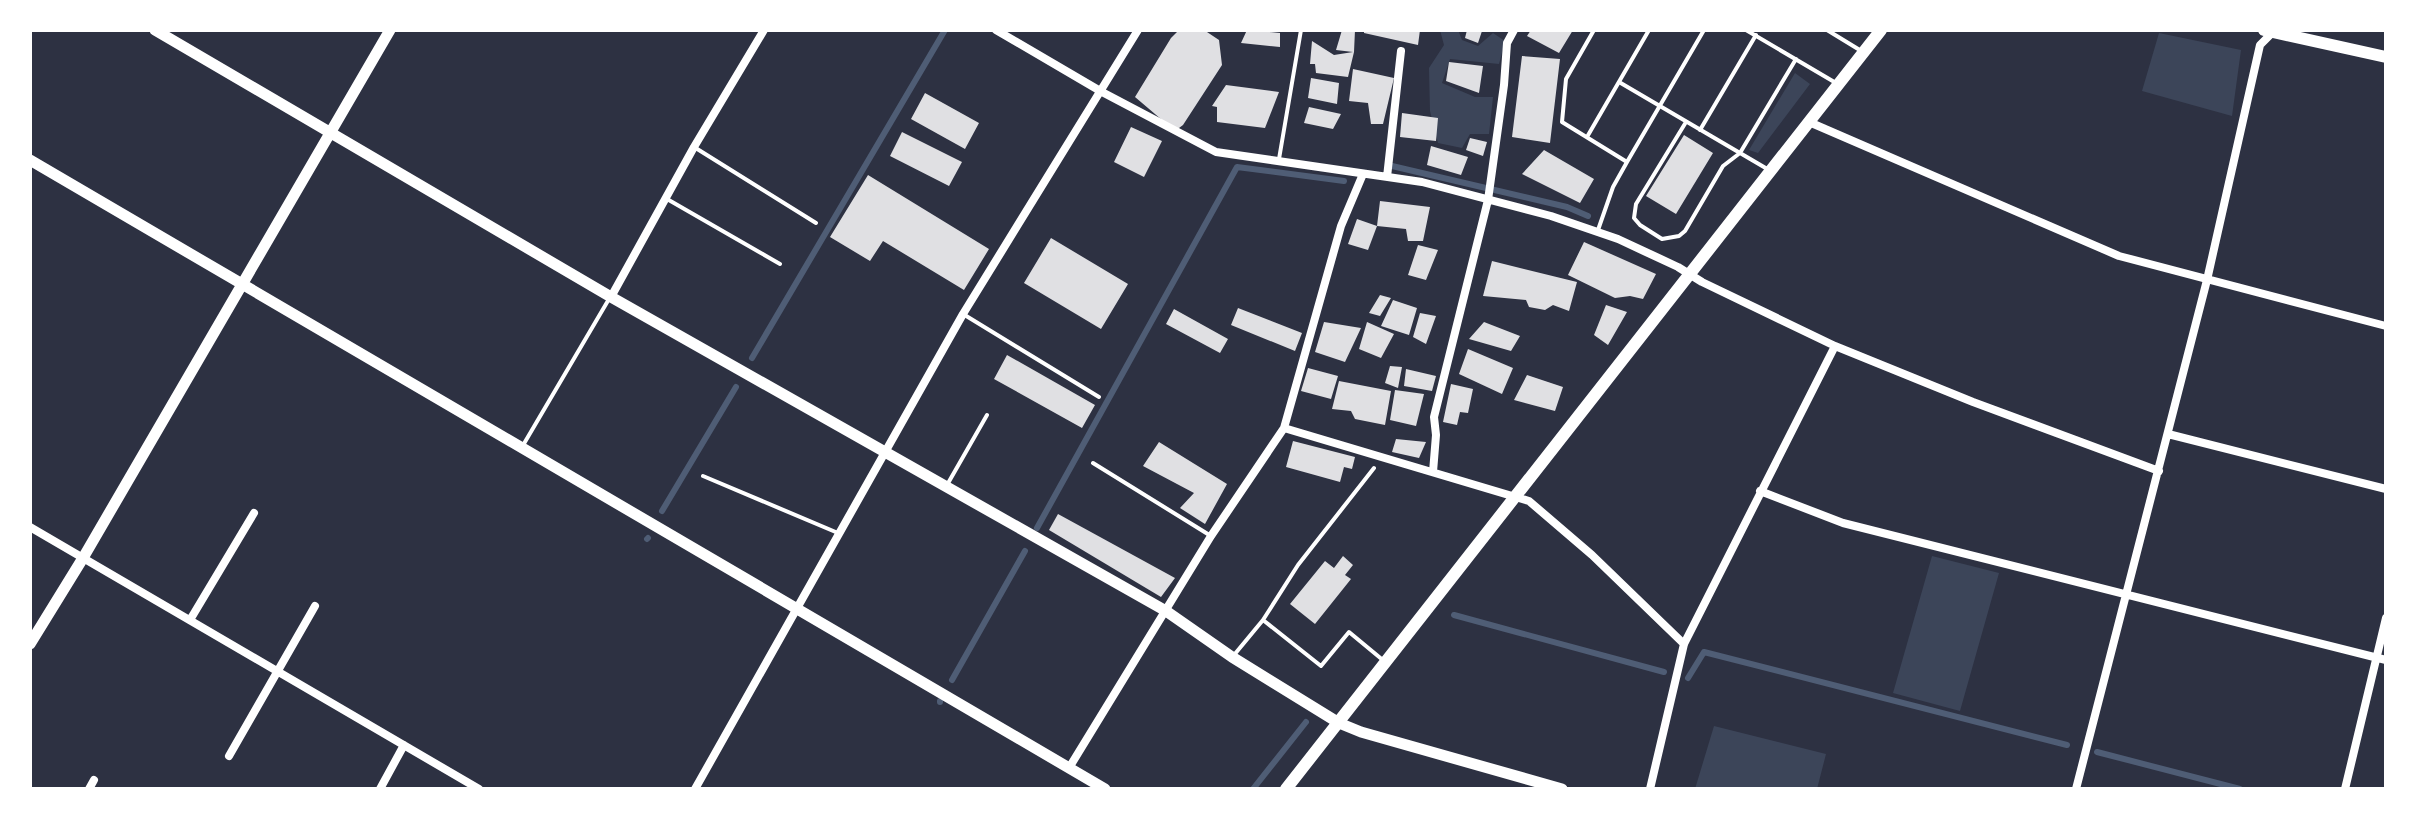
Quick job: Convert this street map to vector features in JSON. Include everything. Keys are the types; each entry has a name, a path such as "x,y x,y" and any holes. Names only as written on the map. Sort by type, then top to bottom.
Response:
{"main road":[{"path":"1286,789 1881,30"},
{"path":"2270,31 2386,57"}],"street":[{"path":"155,30 611,297 1166,611 1232,657 1339,723 1547,788 1562,789"},
{"path":"30,644 390,30"},
{"path":"611,297 694,147 764,30"},
{"path":"996,30 1102,92 1216,152 1422,182 1489,197 1551,216 1598,232 1678,267 1835,346 1973,402 2159,471"},
{"path":"1433,472 1434,417 1489,197 1510,31"},
{"path":"2076,789 2207,280 2260,45 2270,31"},
{"path":"695,789 963,314 1137,33"},
{"path":"1387,177 1401,51"},
{"path":"1809,122 2119,256 2386,326"},
{"path":"30,160 1105,789"},
{"path":"1069,768 1211,536 1284,428 1341,226 1363,174"},
{"path":"1650,789 1684,644 1835,346"},
{"path":"1284,428 1529,501 1592,555 1684,644"},
{"path":"2168,434 2386,489"},
{"path":"1760,491 1843,523 2386,660"},
{"path":"190,620 254,513"},
{"path":"30,527 479,789"},
{"path":"229,756 315,606"},
{"path":"2345,789 2386,618"},
{"path":"380,789 404,745"},
{"path":"89,789 94,780"}],"lane":[{"path":"1125,30 1137,33"},
{"path":"1278,161 1301,30"},
{"path":"1594,30 1566,79 1562,122 1627,162"},
{"path":"1587,137 1649,30"},
{"path":"1598,232 1613,187 1704,30"},
{"path":"1746,30 1838,84"},
{"path":"1827,30 1863,52"},
{"path":"1700,130 1756,35"},
{"path":"1686,122 1636,204 1634,218 1662,239 1679,236 1685,231 1723,166 1740,153 1796,59"},
{"path":"1619,82 1769,170"},
{"path":"694,147 816,223"},
{"path":"667,199 780,264"},
{"path":"521,449 611,297"},
{"path":"963,314 1099,397"},
{"path":"946,487 987,415"},
{"path":"1093,463 1211,536"},
{"path":"1232,657 1263,620 1298,565 1374,468"},
{"path":"703,476 838,533"},
{"path":"1263,620 1321,666 1349,632 1385,661"}],"shaded area":[{"path":"1440,30 1458,30 1462,40 1478,46 1493,33 1505,41 1499,64 1450,59 1442,83 1475,97 1493,97 1489,134 1470,134 1462,148 1438,143 1430,111 1429,68 1444,45"},
{"path":"2159,33 2241,50 2232,116 2142,91"},
{"path":"1795,73 1810,84 1758,153 1749,150"},
{"path":"1932,556 1999,573 1960,711 1893,693"},
{"path":"1714,726 1826,754 1817,789 1695,789"}],"building":[{"path":"1179,30 1204,30 1219,40 1222,65 1183,125 1175,131 1135,97"},
{"path":"1247,30 1280,33 1280,47 1241,43"},
{"path":"1342,30 1355,30 1354,52 1348,77 1316,73 1315,64 1310,64 1312,41 1334,55 1353,52 1336,50"},
{"path":"1364,30 1420,30 1418,45 1364,33"},
{"path":"1467,30 1482,31 1478,43 1465,38"},
{"path":"1531,30 1573,30 1559,53 1527,36"},
{"path":"1522,56 1560,59 1550,143 1512,137"},
{"path":"1449,62 1483,66 1479,93 1446,81"},
{"path":"1353,69 1394,78 1383,124 1371,124 1368,103 1349,101"},
{"path":"1311,78 1339,83 1337,104 1308,98"},
{"path":"1226,85 1279,92 1265,128 1217,122 1217,107 1212,106"},
{"path":"925,93 979,123 965,149 911,119"},
{"path":"1309,107 1341,114 1333,129 1304,123"},
{"path":"1402,113 1438,118 1436,141 1400,137"},
{"path":"1131,127 1162,141 1144,177 1114,162"},
{"path":"902,132 962,162 949,186 890,156"},
{"path":"1684,135 1713,153 1676,214 1646,196"},
{"path":"1470,138 1487,142 1483,156 1466,150"},
{"path":"1431,146 1468,157 1461,175 1427,165"},
{"path":"1544,150 1594,179 1580,203 1522,174"},
{"path":"868,175 989,249 964,290 883,241 870,261 830,237"},
{"path":"1380,201 1430,207 1423,241 1408,241 1406,229 1377,226"},
{"path":"1357,219 1377,226 1368,250 1348,244"},
{"path":"1051,238 1128,284 1101,329 1024,283"},
{"path":"1584,242 1656,274 1643,299 1630,296 1615,298 1568,275"},
{"path":"1418,245 1438,250 1426,280 1408,275"},
{"path":"1492,261 1577,282 1569,311 1553,305 1545,310 1529,307 1526,300 1483,296"},
{"path":"1380,295 1391,298 1380,316 1369,313"},
{"path":"1393,300 1417,308 1409,335 1381,326"},
{"path":"1606,305 1627,312 1608,345 1594,335"},
{"path":"1238,308 1302,333 1295,351 1231,325"},
{"path":"1174,309 1228,339 1220,353 1166,324"},
{"path":"1420,313 1436,316 1426,344 1413,337"},
{"path":"1324,322 1361,328 1345,362 1315,352"},
{"path":"1367,322 1394,334 1381,358 1359,349"},
{"path":"1484,322 1520,336 1511,351 1469,339"},
{"path":"1468,349 1513,368 1502,394 1459,374"},
{"path":"1007,355 1095,405 1082,428 994,379"},
{"path":"1390,366 1402,367 1398,388 1385,383"},
{"path":"1308,368 1338,376 1331,399 1301,391"},
{"path":"1406,369 1436,376 1432,391 1404,386"},
{"path":"1527,375 1563,387 1555,411 1514,400"},
{"path":"1339,381 1391,391 1385,425 1355,419 1351,411 1332,409"},
{"path":"1451,384 1473,389 1468,413 1460,412 1457,425 1443,422"},
{"path":"1395,390 1424,394 1416,426 1390,420"},
{"path":"1396,439 1426,442 1419,458 1392,452"},
{"path":"1293,441 1355,457 1352,469 1344,467 1340,482 1286,467"},
{"path":"1159,442 1227,484 1205,524 1180,508 1194,493 1143,466"},
{"path":"1058,514 1175,578 1161,597 1049,530"},
{"path":"1343,556 1353,565 1345,575 1351,579 1315,624 1290,604 1325,561 1334,568"}],"waterway":[{"path":"752,358 945,30"},
{"path":"1392,166 1567,207 1588,216"},
{"path":"1037,528 1237,167 1344,181"},
{"path":"662,511 736,387"},
{"path":"952,680 1025,551"},
{"path":"1454,615 1664,672"},
{"path":"1688,678 1704,652 2067,745"},
{"path":"1253,789 1306,722"},
{"path":"2097,752 2240,789"}]}
